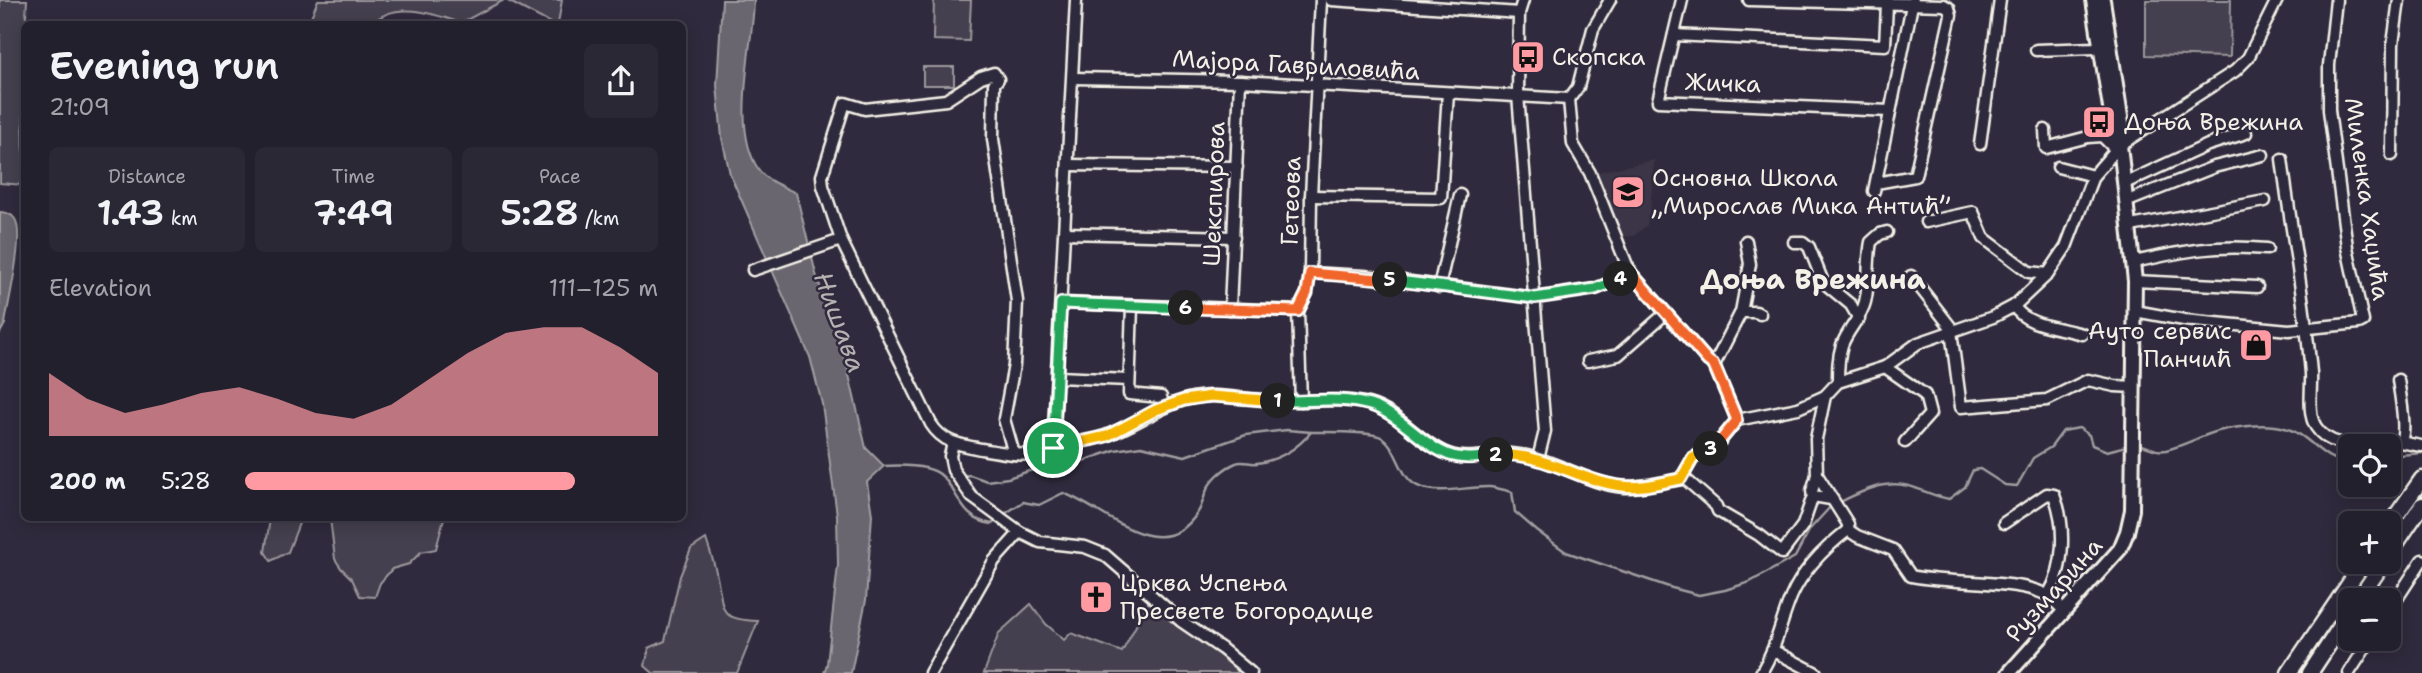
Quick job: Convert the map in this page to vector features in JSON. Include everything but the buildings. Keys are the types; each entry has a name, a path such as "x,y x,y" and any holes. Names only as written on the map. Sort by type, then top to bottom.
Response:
{"highway":[{"path":"2400,511 2422,479"},
{"path":"2401,536 2422,505"},
{"path":"2289,673 2356,574"},
{"path":"2310,673 2338,630"}],"main road":[{"path":"2094,0 2118,147"},
{"path":"2103,0 2123,131 2118,147"},
{"name":"Рузмарина","path":"2008,673 2109,563 2124,541 2132,510 2135,281 2128,201 2118,147"}],"street":[{"path":"1053,448 1076,0"},
{"name":"Гетеова","path":"1301,401 1298,311 1307,293 1310,273 1311,196 1321,0"},
{"path":"1331,0 1519,13"},
{"path":"1523,0 1519,13 1518,95 1545,431 1538,459"},
{"path":"1610,0 1593,29 1578,87 1569,99 1573,144 1591,173 1608,223 1632,274 1714,365 1737,420"},
{"name":"Жичка","path":"1682,0 1658,102 1891,111"},
{"path":"1749,0 1887,5 1912,2 1944,5 1949,8 1951,15 1915,176 1875,187 1912,2"},
{"path":"1980,144 2000,0"},
{"path":"1014,454 1004,419 1014,365 1017,301 993,139 993,93 998,79 994,73 989,74 946,100 865,109 845,103 822,176 822,186 841,240 931,424 941,436 953,443 1014,454 1043,453 1053,448 1107,436 1164,407 1184,400 1211,396 1343,401 1368,404 1394,415 1441,451 1453,456 1466,458 1511,454 1538,459 1581,476 1622,487 1681,479 1693,458 1715,447 1737,420 1798,408 1825,396 1838,382 1885,367 1919,343 1993,317 2014,306 2048,274 2066,247 2093,176 2118,147 2235,71 2248,58 2277,0"},
{"name":"Миленка Хаџића","path":"2305,330 2363,321 2347,247 2329,110 2329,65 2336,0"},
{"path":"2392,155 2393,44 2399,0"},
{"path":"1674,35 1885,45 1887,5"},
{"path":"2036,50 2095,48 2101,44"},
{"name":"Мајора Гавриловића","path":"1073,78 1240,81 1569,99"},
{"name":"Шекспирова","path":"1230,309 1240,81"},
{"path":"1311,196 1441,198 1448,93"},
{"path":"2045,131 2046,148 2102,136 2118,147"},
{"path":"2125,183 2208,145 2246,134"},
{"path":"2128,201 2214,166 2263,155"},
{"path":"2282,159 2315,426 2338,442"},
{"path":"1068,165 1237,167"},
{"path":"2058,167 2093,176"},
{"path":"1439,287 1460,195"},
{"path":"2131,226 2265,201"},
{"path":"1926,222 1973,212 1984,238 2029,272 2048,274"},
{"path":"1838,382 1838,364 1843,342 1859,318 1865,302 1871,242 1887,232"},
{"path":"1065,233 1234,237"},
{"path":"753,270 841,240"},
{"path":"1714,365 1741,312 1750,264 1746,242"},
{"path":"1794,242 1803,242 1809,247 1822,282 1851,304 1859,318"},
{"path":"2134,261 2200,248 2267,248"},
{"path":"1310,273 1364,276 1535,298 1595,289 1632,274"},
{"path":"1911,276 1952,330 1961,407 2047,400 2088,380 2134,387"},
{"path":"2135,281 2257,287"},
{"path":"1061,303 1298,311"},
{"path":"1132,306 1129,394 1161,397 1164,407"},
{"path":"2014,306 2019,314 2035,322 2082,334"},
{"path":"2135,311 2184,320 2305,330"},
{"path":"1741,312 1760,314"},
{"path":"1588,360 1618,355 1666,313"},
{"path":"1885,367 1926,395 1930,415 1905,442"},
{"path":"1057,377 1129,380"},
{"path":"2398,380 2403,426 2401,437"},
{"path":"1682,476 1716,506 1718,511 1782,553 1803,526 1813,496 1817,475 1816,439 1825,396"},
{"path":"2401,442 2421,446"},
{"path":"953,443 950,462 956,476 972,497 1020,532 1040,542 1085,547 1105,555 1181,621 1251,673"},
{"path":"1817,475 1842,514 1848,530 1869,542 1893,550 1911,576 1959,583 2020,586 2048,595 2064,611"},
{"path":"2004,523 2047,494 2054,495 2061,529 2061,546 2055,584 2048,595"},
{"path":"1813,496 1831,499"},
{"path":"1761,673 1774,652 1792,595 1802,579 1848,530"},
{"path":"930,673 993,561 1020,532"},
{"path":"2401,592 2422,560"},
{"path":"2349,673 2363,651"},
{"path":"1774,652 1816,673"}],"shaded area":[{"path":"0,0 27,0 26,21 21,21 21,185 0,183"},
{"path":"318,0 504,0 465,21 402,10 391,12 375,21 309,21"},
{"path":"506,0 562,0 558,21 546,21"},
{"path":"722,0 754,0 744,111 750,153 762,174 796,193 816,274 846,362 866,448 884,466 867,482 872,515 866,600 851,673 824,673 838,565 837,515 822,404 810,357 730,174 722,138 717,85"},
{"path":"934,0 971,0 969,41 933,40"},
{"path":"2146,0 2231,0 2230,57 2146,55"},
{"path":"923,67 954,67 954,85 923,85"},
{"name":"Основна Школа „Мирослав Мика Антић”","path":"1654,160 1647,225 1634,236 1617,237 1598,172"},
{"path":"0,212 10,214 15,219 18,239 5,324 0,333"},
{"path":"270,521 300,521 288,552 271,561 265,552"},
{"path":"330,521 443,521 436,549 421,552 409,564 392,569 380,583 375,597 360,596 352,579 335,559"},
{"path":"706,539 725,611 735,618 758,621 737,673 653,673 645,666 649,648 665,641 680,576 691,549"},
{"path":"1149,601 1238,667 1237,673 984,673 999,633 1031,604 1046,624 1064,640 1071,633 1122,652"}],"waterway":[{"path":"2136,445 2166,450 2227,429 2274,426 2292,430 2338,461"},
{"path":"1838,503 1877,487 1897,484 1949,499 1965,487 1973,470 1980,469 2005,485 2017,486 2033,458 2051,447 2063,431 2079,428 2089,435 2092,445 2107,451 2130,445"},
{"path":"961,476 970,475 987,481 1072,465 1115,450 1141,446 1185,456 1246,435 1287,430 1311,432"},
{"path":"1003,515 1023,502 1039,505 1063,493 1132,530 1167,536 1183,528 1199,510 1211,483 1231,465 1241,462 1265,462 1280,456 1300,444 1311,432 1367,434 1381,437 1387,442 1407,477 1420,487 1446,490 1490,487 1512,492 1515,512 1566,552 1699,595 1750,582 1795,557 1810,529 1832,505"},
{"path":"2401,455 2422,453"},
{"path":"883,466 914,466 937,472 973,517 992,524 998,519"}],"place":[{"name":"Скопска","path":"1528,57"},
{"name":"Доња Врежина","path":"2099,122"},
{"name":"Основна Школа „Мирослав Мика Антић”","path":"1628,192"},
{"name":"Ауто сервис Панчић","path":"2256,345"},
{"name":"Црква Успења Пресвете Богородице","path":"1096,597"}],"district":[{"name":"Доња Врежина","path":"1813,279"}],"route":[{"path":"1310,273 1364,276 1535,298 1595,289 1632,274 1714,365 1737,420 1715,447 1693,458 1681,479 1622,487 1581,476 1538,459 1511,454 1466,458 1453,456 1441,451 1394,415 1368,404 1343,401 1279,401 1211,396 1184,400 1156,410 1107,436 1053,448 1061,303 1298,311 1304,303 1310,273"}],"water label":[{"name":"Нишава","path":"840,322"}]}
